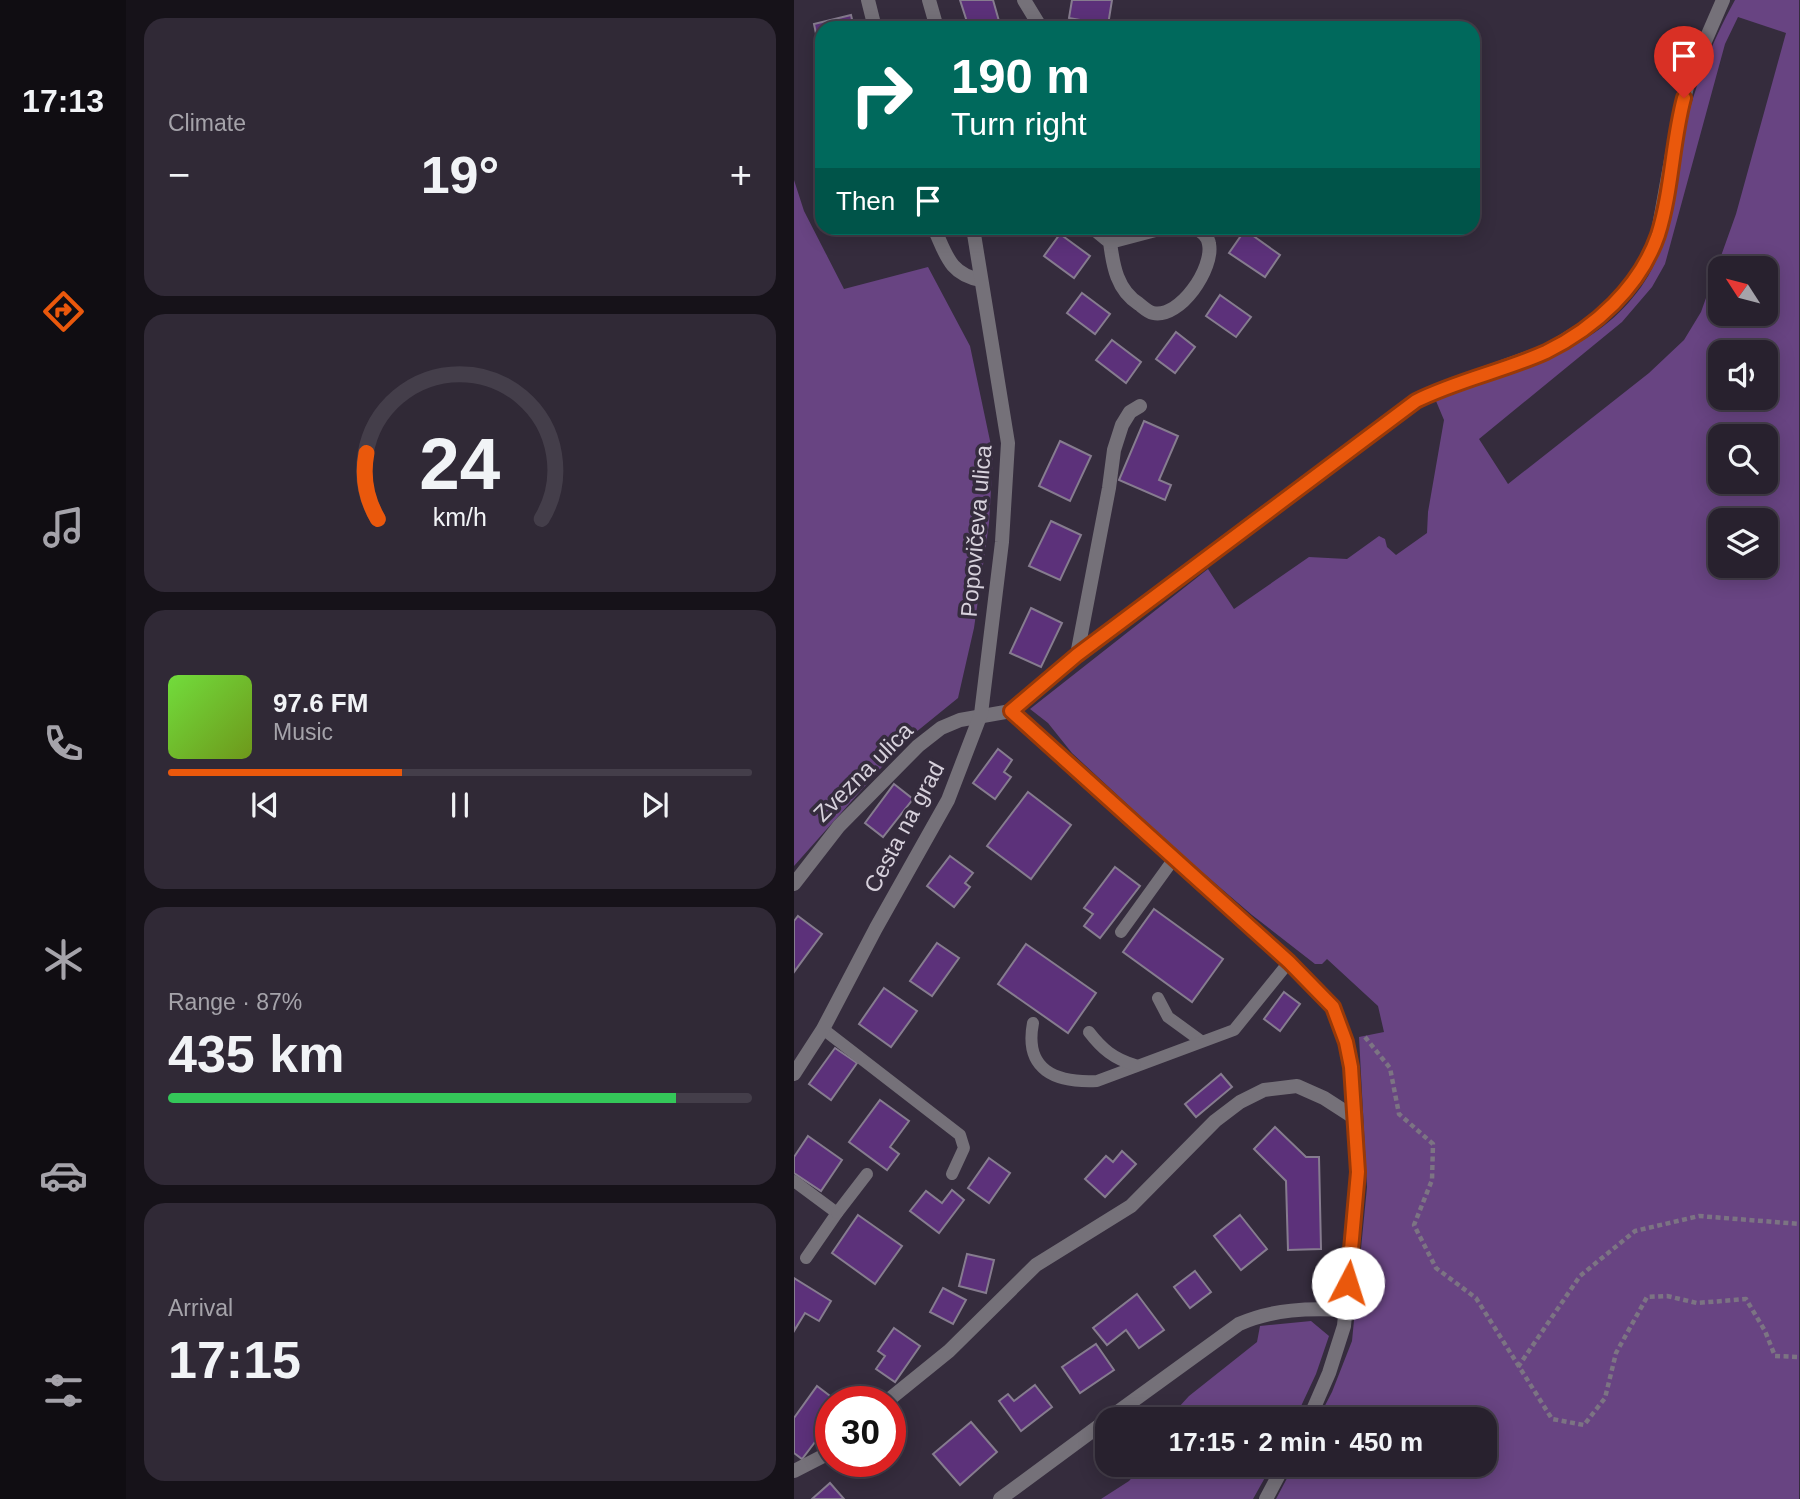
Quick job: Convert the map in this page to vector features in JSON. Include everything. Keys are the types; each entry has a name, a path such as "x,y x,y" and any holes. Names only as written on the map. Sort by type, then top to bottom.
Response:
{"street":[{"path":"868,0 873,21"},
{"path":"929,0 935,21"},
{"path":"1024,0 1037,21"},
{"path":"981,714 1011,711 1077,655 1416,401 1438,390 1548,351 1597,320 1634,282 1651,252 1658,232 1678,121 1690,76 1723,0"},
{"path":"938,235 956,271 966,277 981,280"},
{"name":"Popovičeva ulica","path":"974,235 1008,443 1002,542 981,714"},
{"path":"1102,235 1110,242 1120,286 1133,300 1152,313 1165,313 1182,303 1198,283 1206,265 1209,244 1205,235"},
{"path":"1110,242 1136,235"},
{"path":"1077,655 1114,450 1130,411 1140,406"},
{"path":"1011,711 1289,962 1333,1007 1346,1042 1351,1067 1358,1172 1344,1326 1330,1374 1315,1407"},
{"name":"Zvezna ulica","path":"794,884 839,827 918,746 941,728 981,714"},
{"name":"Cesta na grad","path":"794,1074 823,1029 948,800 981,714"},
{"path":"906,1386 949,1351 1036,1265 1131,1206 1215,1121 1240,1102 1264,1090 1297,1087 1324,1098 1355,1118"},
{"path":"1125,1407 1239,1324 1259,1315 1312,1308 1345,1310"},
{"path":"1000,1499 1095,1429"},
{"path":"794,1471 815,1460"},
{"path":"1266,1499 1278,1477"}],"lane":[{"path":"1121,932 1173,860"},
{"path":"1033,1023 1030,1041 1034,1055 1044,1069 1055,1077 1077,1082 1097,1081 1234,1030 1289,962"},
{"path":"1158,998 1168,1017 1201,1041"},
{"path":"823,1029 960,1135 964,1148 952,1174"},
{"path":"1089,1032 1106,1052 1118,1060 1135,1065"},
{"path":"806,1258 867,1174"},
{"path":"794,1181 837,1213"}],"path":[{"path":"1358,1028 1390,1068 1399,1114 1433,1144 1432,1181 1414,1225 1436,1268 1476,1298 1552,1419 1584,1425 1605,1398 1616,1353 1647,1297 1667,1296 1697,1303 1746,1299 1765,1331 1775,1356 1800,1357"},
{"path":"1518,1367 1580,1276 1635,1231 1699,1216 1800,1224"}],"shaded area":[{"path":"1735,0 1799,0 1799,1499 1276,1499 1288,1477 1497,1477 1497,1407 1324,1407 1352,1341 1367,1187 1359,1037 1384,1032 1378,1006 1327,959 1322,964 1315,964 1252,915 1181,854 1072,753 1048,723 1030,709 1208,569 1234,609 1309,557 1347,559 1379,536 1385,539 1387,547 1396,555 1427,533 1428,512 1444,420 1436,401 1552,357 1588,337 1609,322 1645,281 1666,231 1686,125 1710,52","holes":["1738,17 1786,33 1736,214 1721,256 1778,256 1778,326 1708,326 1708,292 1701,312 1684,340 1649,373 1508,484 1479,439 1622,322 1652,287 1665,264 1725,44"]},
{"path":"794,180 815,235 844,289 928,267 970,346 993,455 989,523 974,628 958,698 905,741 794,866"},
{"path":"1311,1321 1329,1336 1301,1407 1179,1407 1257,1342 1260,1326"},
{"path":"1132,1477 1265,1477 1253,1499 1101,1499"}],"building":[{"path":"960,0 993,0 999,21 967,21"},
{"path":"1072,0 1112,0 1109,21 1069,18"},
{"path":"851,15 852,21 826,21"},
{"path":"1061,235 1090,256 1074,278 1044,256"},
{"path":"1242,235 1252,235 1280,255 1265,277 1229,253"},
{"path":"1082,293 1110,314 1095,334 1067,313"},
{"path":"1220,295 1251,317 1236,337 1206,316"},
{"path":"1176,332 1195,347 1175,373 1156,359"},
{"path":"1112,340 1141,362 1126,383 1096,360"},
{"path":"1144,421 1178,436 1159,480 1171,485 1165,500 1119,480"},
{"path":"1060,441 1091,456 1070,501 1039,486"},
{"path":"1051,521 1081,535 1060,580 1029,566"},
{"path":"1031,608 1062,623 1041,667 1010,653"},
{"path":"998,749 1012,760 1004,772 1011,777 995,799 973,783"},
{"path":"894,784 913,799 883,837 865,823"},
{"path":"1028,792 1071,825 1031,879 987,846"},
{"path":"950,856 973,873 965,883 970,887 954,907 927,886"},
{"path":"1115,867 1140,886 1100,938 1084,926 1093,914 1084,908"},
{"path":"1154,909 1223,959 1192,1002 1123,952"},
{"path":"798,916 822,934 794,972 794,921"},
{"path":"937,943 959,958 932,996 910,981"},
{"path":"1026,944 1096,993 1068,1033 998,984"},
{"path":"884,988 917,1011 891,1047 859,1024"},
{"path":"1284,992 1300,1004 1280,1031 1264,1019"},
{"path":"835,1048 857,1063 831,1100 809,1084"},
{"path":"1221,1074 1232,1087 1196,1117 1185,1104"},
{"path":"880,1100 909,1121 890,1147 899,1154 887,1170 849,1142"},
{"path":"1275,1127 1306,1157 1319,1157 1321,1249 1288,1250 1286,1181 1254,1149"},
{"path":"808,1136 842,1160 821,1191 794,1173 794,1157"},
{"path":"1122,1151 1136,1164 1105,1197 1085,1179 1106,1156 1113,1162"},
{"path":"989,1158 1010,1173 989,1203 968,1188"},
{"path":"952,1190 964,1200 939,1233 910,1211 926,1191 942,1203"},
{"path":"858,1215 902,1246 875,1284 832,1253"},
{"path":"1240,1215 1267,1249 1241,1270 1214,1236"},
{"path":"967,1254 994,1260 986,1293 959,1286"},
{"path":"1195,1271 1211,1292 1190,1308 1174,1287"},
{"path":"794,1278 831,1301 819,1321 805,1313 794,1331"},
{"path":"943,1288 966,1300 953,1324 930,1312"},
{"path":"1137,1294 1164,1330 1139,1348 1126,1330 1107,1345 1093,1328"},
{"path":"894,1328 920,1346 895,1382 876,1369 885,1356 878,1351"},
{"path":"1096,1344 1114,1370 1080,1393 1062,1367"},
{"path":"1035,1385 1052,1407 1021,1431 999,1401 1008,1394 1014,1401"},
{"path":"815,1389 815,1442 802,1459 794,1453 794,1418"},
{"path":"971,1422 997,1452 960,1485 933,1454"},
{"path":"830,1483 844,1499 812,1499"}],"route":[{"path":"1348,1283 1358,1172 1351,1067 1346,1042 1333,1007 1289,962 1155,844 1011,711 1077,655 1416,401 1438,390 1548,351 1597,320 1634,282 1651,252 1658,232 1684,98"}]}
